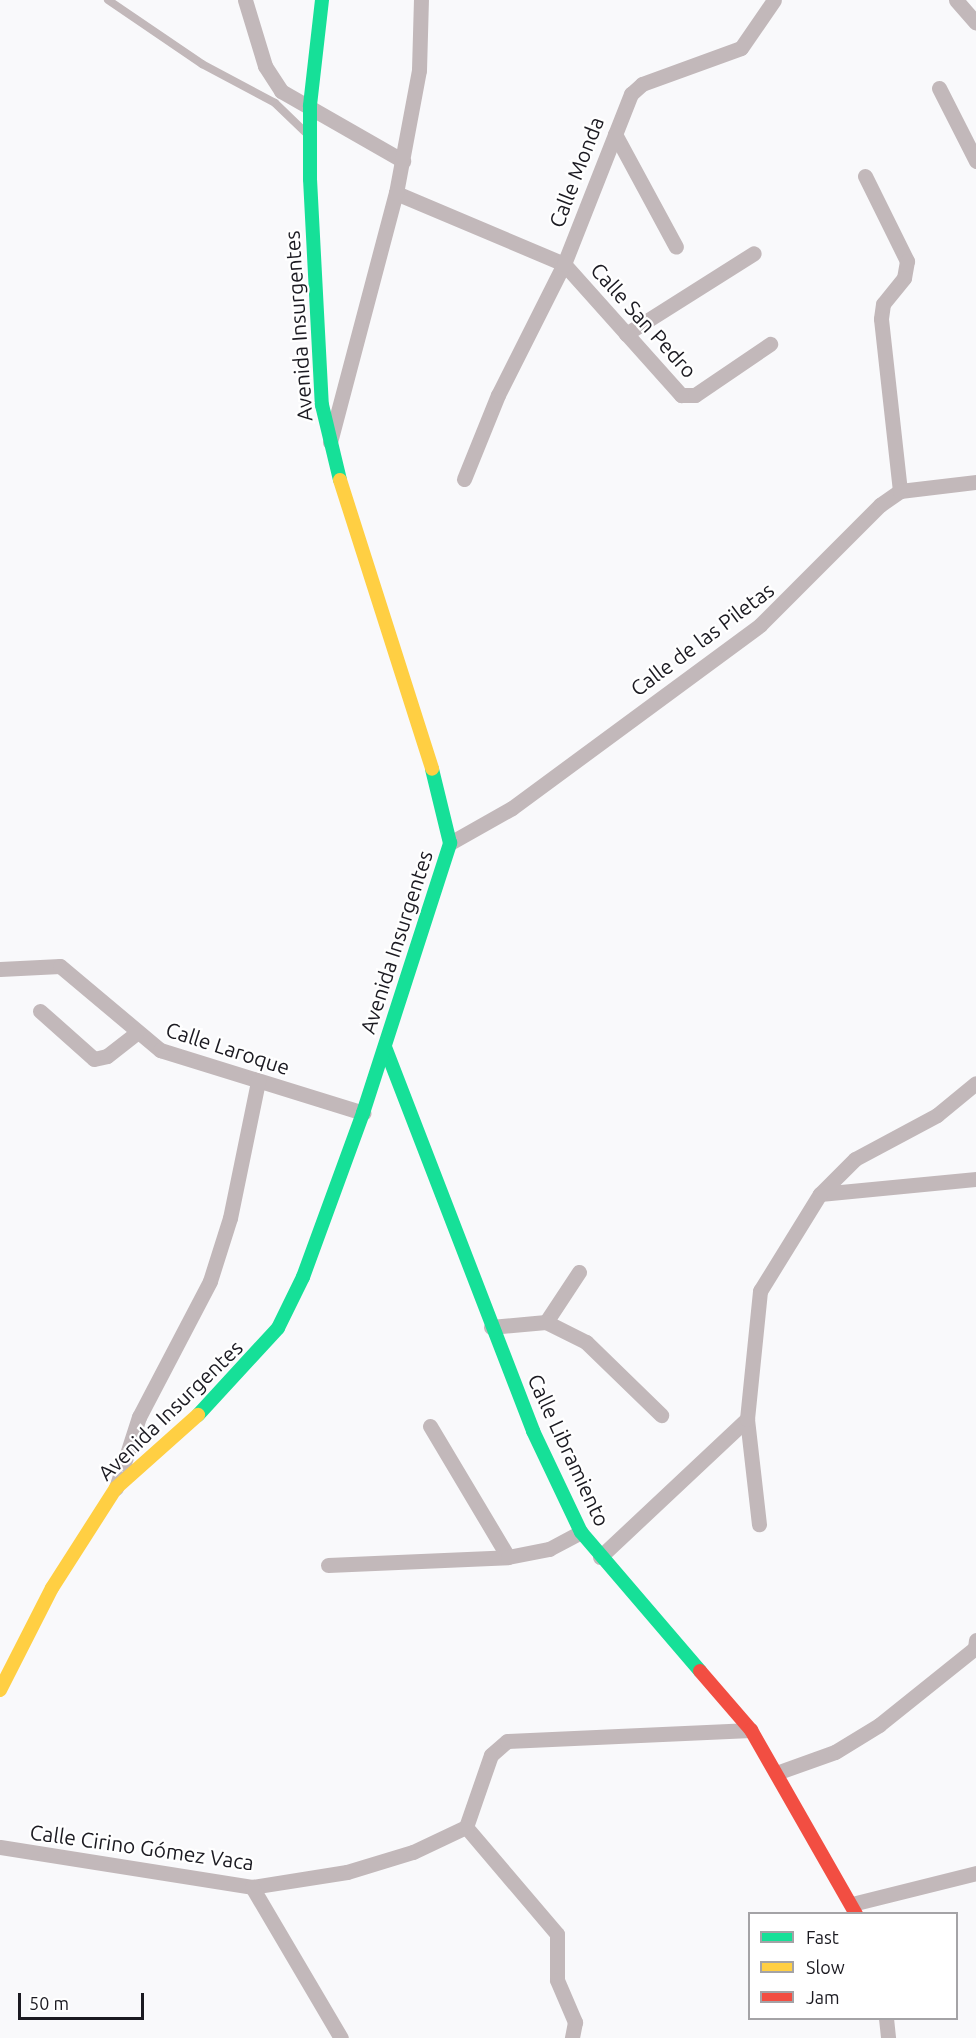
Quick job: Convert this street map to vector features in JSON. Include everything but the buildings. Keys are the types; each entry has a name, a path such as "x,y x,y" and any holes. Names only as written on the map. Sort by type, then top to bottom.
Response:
{"main road":[{"name":"Avenida Insurgentes","path":"0,1690 52,1588 116,1488 222,1394 278,1328 303,1277 363,1113 450,843 441,798 329,445 317,350 310,137 310,106 322,0"},
{"name":"Calle Libramiento","path":"385,1047 491,1327 581,1532 600,1557 751,1730 779,1772 854,1909"}],"street":[{"path":"245,0 273,81 292,99 310,106 403,161"},
{"path":"329,445 403,161 419,70 422,0"},
{"name":"Calle Monda","path":"396,193 564,264 615,135 623,107 642,84 726,58 751,36 774,0"},
{"path":"956,0 976,23"},
{"path":"939,87 976,161"},
{"path":"615,135 676,247"},
{"path":"865,176 907,261 904,278 884,304 881,319 900,491 976,482"},
{"path":"626,334 754,254"},
{"path":"464,478 510,369 564,264"},
{"name":"Calle San Pedro","path":"564,264 677,392 695,395 770,344"},
{"name":"Calle de las Piletas","path":"450,843 512,808 760,625 900,491"},
{"name":"Calle Laroque","path":"0,969 48,964 72,971 135,1034 160,1050 363,1113"},
{"path":"40,1011 94,1059 107,1056 135,1034"},
{"path":"116,1488 140,1417 210,1281 230,1218 258,1081"},
{"path":"759,1524 747,1419 760,1291 820,1194 855,1159 938,1115 976,1083"},
{"path":"820,1194 976,1179"},
{"path":"546,1322 579,1272"},
{"path":"491,1327 546,1322 603,1355 661,1415"},
{"path":"600,1557 747,1419"},
{"path":"430,1426 508,1557"},
{"path":"328,1565 508,1557 549,1549 581,1532"},
{"path":"779,1772 856,1740 976,1646"},
{"path":"572,2038 575,2022 557,1980 557,1934 466,1827 491,1755 507,1741 751,1730"},
{"name":"Calle Cirino Gómez Vaca","path":"0,1847 252,1887 379,1864 466,1827"},
{"path":"854,1909 976,1873"},
{"path":"252,1887 341,2038"},
{"path":"886,2020 888,2038"}],"lane":[{"path":"108,0 202,64 275,103 310,137"}],"traffic: fast":[{"path":"322,0 310,106 310,179 322,405 340,480"},
{"path":"198,1415 278,1328 303,1277 363,1113 450,843 432,769"},
{"path":"385,1047 533,1431 581,1532 700,1671"}],"traffic: slow":[{"path":"340,480 432,769"},
{"path":"0,1690 52,1588 116,1488 198,1415"}],"traffic: jam":[{"path":"700,1671 751,1730 855,1912"}]}
